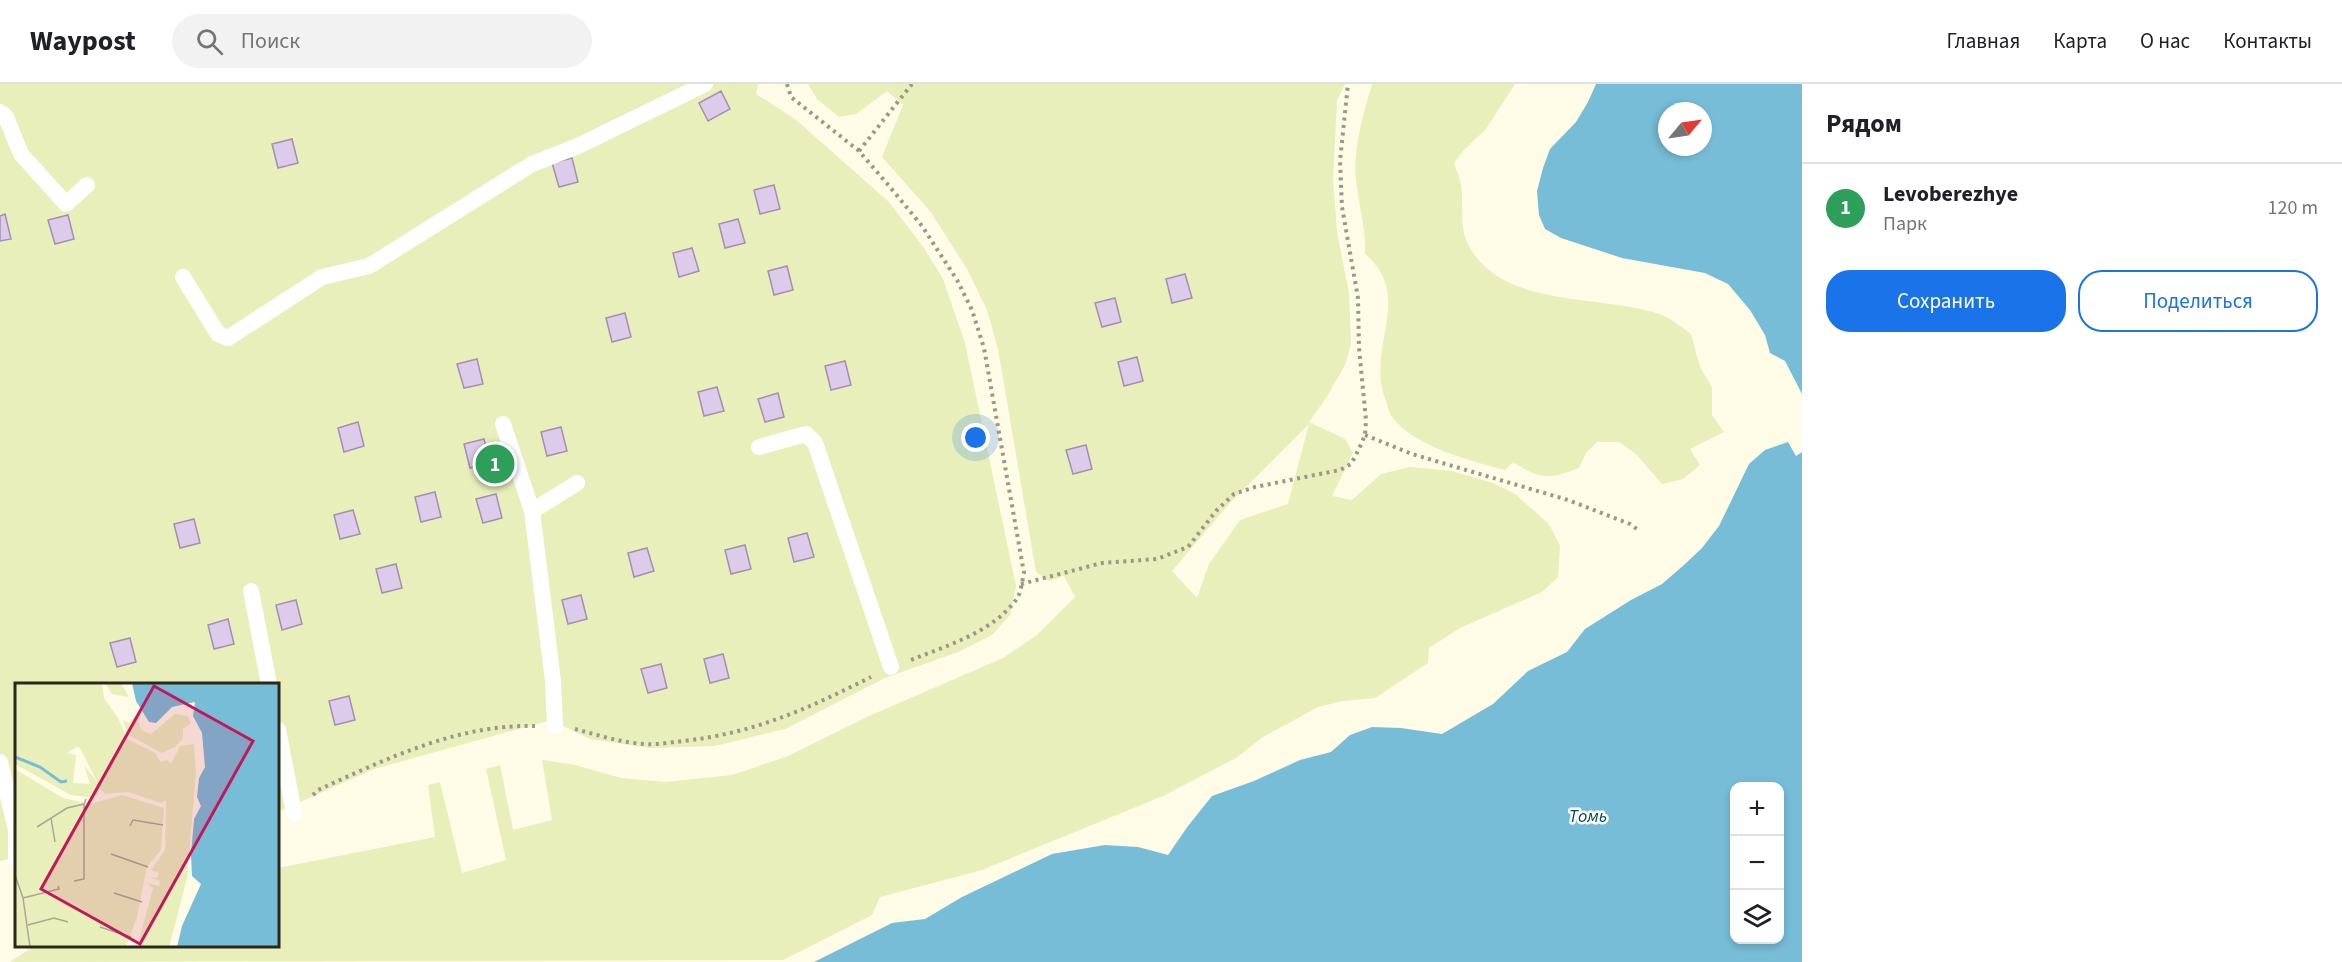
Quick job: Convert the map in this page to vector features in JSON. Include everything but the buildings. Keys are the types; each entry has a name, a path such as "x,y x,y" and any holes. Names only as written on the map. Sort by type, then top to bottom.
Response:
{"lane":[{"path":"183,277 218,334 228,338 322,277 369,266 532,164 578,146 705,84"},
{"path":"0,112 6,117 21,154 66,204 87,185"},
{"path":"503,424 532,510 553,681 555,726"},
{"path":"759,447 806,434 815,443 891,668"},
{"path":"532,510 577,483"},
{"path":"251,591 269,683"},
{"path":"279,735 294,813"},
{"path":"0,762 15,826"}],"path":[{"path":"294,813 318,790 387,758 487,728 522,725 567,727 612,739 647,744 739,732 771,723 814,706 891,668 954,643 991,625 1018,598 1024,573 986,359 972,310 957,280 922,225 859,151 791,97 787,84"},
{"path":"859,151 912,84"},
{"path":"1021,584 1102,563 1157,559 1188,547 1216,511 1234,494 1255,487 1340,470 1351,464 1365,435 1366,420 1359,348 1358,298 1342,207 1340,161 1348,84"},
{"path":"1365,435 1412,454 1568,500 1630,524 1637,529"}],"green space":[{"path":"0,84 758,84 756,94 795,119 889,202 924,248 943,279 965,343 1016,586 1010,615 992,635 958,652 885,678 785,729 715,746 650,748 590,739 551,720 374,769 279,812 279,683 15,683 15,861 0,861"},
{"path":"808,84 1345,84 1337,100 1333,179 1337,232 1349,293 1351,344 1345,365 1309,422 1345,439 1353,453 1332,496 1352,500 1381,474 1410,467 1452,471 1493,483 1515,494 1549,524 1560,546 1558,577 1542,592 1460,628 1429,648 1428,663 1375,698 1343,701 1318,707 1263,737 1236,758 1163,796 982,870 880,897 872,915 783,960 10,962 32,947 279,947 279,868 435,837 428,785 440,782 462,873 506,860 486,769 500,765 513,830 552,820 542,760 575,765 621,778 666,782 732,775 788,756 869,716 1003,658 1037,635 1075,597 1064,576 1049,581 1036,572 998,349 987,310 967,269 930,211 882,157 903,105 887,91 856,114 839,117 817,99","holes":["1309,424 1288,504 1240,520 1209,564 1197,598 1172,571 1229,504"]},
{"path":"1372,84 1515,84 1486,129 1454,163 1461,185 1465,237 1483,265 1503,280 1554,296 1635,308 1659,314 1672,320 1691,334 1700,367 1712,387 1712,415 1724,432 1690,449 1700,465 1683,479 1662,484 1636,454 1619,442 1597,442 1586,453 1579,468 1560,475 1537,475 1513,462 1505,470 1429,445 1403,428 1392,416 1381,382 1388,306 1387,288 1380,271 1365,254 1355,168 1357,144"}],"water":[{"path":"1596,84 1802,84 1802,394 1785,361 1770,353 1765,335 1750,310 1728,284 1705,273 1622,258 1561,238 1545,229 1539,215 1537,191 1543,168 1550,149 1576,122"},
{"name":"Томь","path":"1788,442 1796,456 1802,452 1802,962 814,962 892,923 925,919 962,897 1052,854 1105,845 1138,847 1168,855 1212,796 1254,781 1300,760 1331,752 1350,735 1372,727 1401,728 1442,734 1493,704 1528,671 1567,652 1585,629 1631,600 1662,584 1684,565 1702,548 1719,526 1749,464 1765,450"}],"place":[{"name":"Levoberezhye","path":"495,464"}]}
